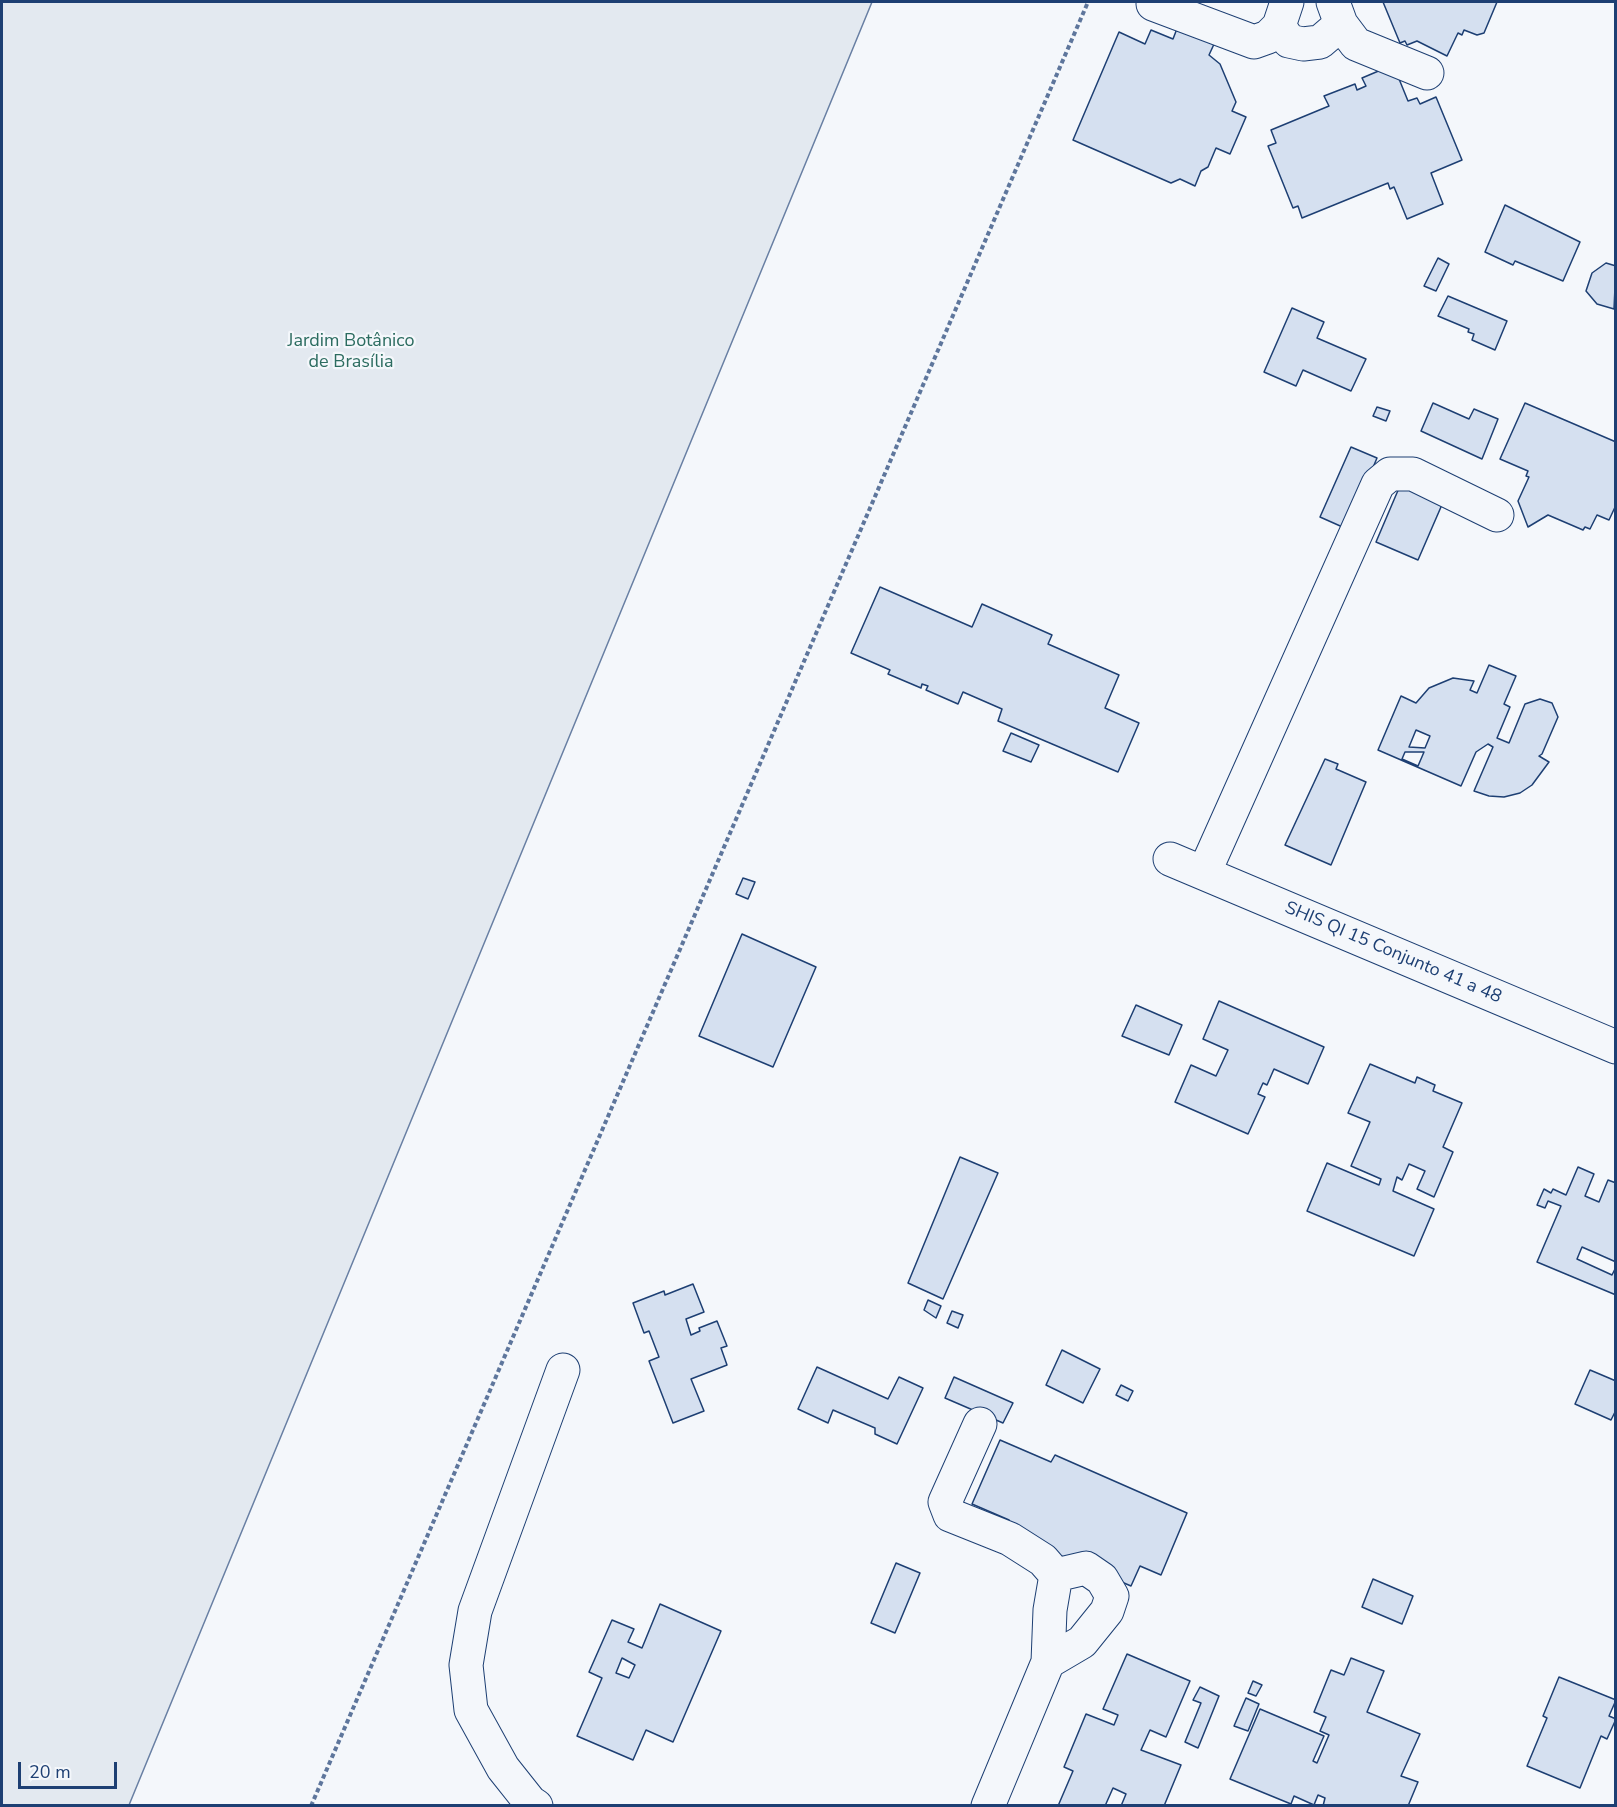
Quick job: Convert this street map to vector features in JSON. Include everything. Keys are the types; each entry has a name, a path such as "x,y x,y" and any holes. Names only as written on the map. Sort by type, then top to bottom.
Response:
{"street":[{"path":"1153,4 1254,42 1268,37 1283,14"},
{"path":"1283,14 1289,40 1303,44 1320,42 1337,13 1356,44 1427,73"},
{"path":"1204,873 1378,484 1390,474 1413,474 1497,514"},
{"name":"SHIS QI 15 Conjunto 41 a 48","path":"1170,859 1616,1047"},
{"path":"536,1806 530,1802 503,1768 471,1710 466,1665 475,1611 564,1370"},
{"path":"980,1424 945,1502 950,1515 1010,1539 1043,1560 1056,1575"},
{"path":"1048,1662 1082,1642 1107,1611 1112,1596 1102,1579 1086,1568 1056,1575"},
{"path":"988,1806 1048,1662 1050,1610 1056,1575"}],"path":[{"path":"311,1806 1088,2"}],"green space":[{"name":"Jardim Botânico de Brasília","path":"2,2 872,2 129,1805 2,1805"}],"building":[{"path":"1383,2 1497,2 1484,33 1477,35 1464,30 1462,35 1458,33 1447,56 1417,41 1407,45 1405,41 1400,43"},
{"path":"1178,26 1215,42 1209,55 1220,64 1236,102 1232,111 1246,117 1230,154 1216,148 1208,167 1201,171 1195,186 1180,179 1171,183 1073,140 1119,32 1145,44 1151,30 1173,39"},
{"path":"1388,67 1397,74 1408,101 1417,98 1420,104 1436,97 1462,160 1431,173 1443,204 1407,219 1394,187 1390,189 1388,183 1302,218 1298,206 1293,208 1268,146 1276,143 1271,130 1329,106 1324,96 1355,84 1357,90 1366,86 1362,78"},
{"path":"1505,205 1580,242 1563,281 1515,261 1513,265 1485,252"},
{"path":"1438,258 1449,264 1436,291 1424,286"},
{"path":"1606,263 1616,266 1614,309 1597,304 1586,291 1592,273"},
{"path":"1448,296 1507,321 1495,350 1472,340 1474,334 1468,332 1469,329 1438,316"},
{"path":"1292,308 1324,322 1317,338 1366,359 1351,391 1303,370 1296,386 1264,372"},
{"path":"1433,403 1469,419 1474,409 1498,419 1482,459 1421,431"},
{"path":"1525,403 1616,442 1616,505 1609,520 1597,515 1590,529 1585,527 1583,530 1548,515 1528,527 1518,501 1529,477 1526,476 1528,471 1500,459"},
{"path":"1377,407 1390,411 1386,421 1373,416"},
{"path":"1351,447 1377,458 1347,529 1320,517"},
{"path":"1402,481 1444,500 1418,560 1376,542"},
{"path":"880,587 972,627 982,604 1052,635 1048,644 1119,675 1105,708 1139,723 1118,772 998,721 1002,709 963,692 958,704 926,690 928,686 922,684 921,688 888,674 890,670 851,653"},
{"path":"1489,665 1516,676 1504,704 1510,707 1497,738 1509,743 1525,704 1540,699 1552,703 1558,717 1542,754 1539,756 1549,762 1532,785 1520,793 1504,797 1489,796 1474,791 1493,747 1488,744 1476,752 1461,786 1378,750 1401,696 1416,703 1429,688 1453,678 1474,681 1470,690 1477,693","holes":["1416,730 1430,736 1425,748 1409,747","1405,752 1424,752 1418,766 1402,759"]},
{"path":"1011,733 1039,745 1031,762 1003,751"},
{"path":"1325,759 1338,764 1336,769 1366,782 1331,865 1285,845"},
{"path":"743,878 755,882 748,899 736,894"},
{"path":"742,934 816,967 773,1067 699,1036"},
{"path":"1219,1001 1324,1047 1308,1084 1274,1069 1267,1085 1263,1083 1258,1094 1265,1097 1248,1134 1175,1102 1191,1065 1216,1076 1228,1050 1203,1039"},
{"path":"1136,1005 1182,1025 1169,1055 1122,1036"},
{"path":"1370,1064 1415,1083 1417,1077 1435,1085 1433,1091 1462,1103 1443,1147 1453,1152 1434,1197 1417,1189 1425,1171 1409,1164 1402,1180 1397,1177 1393,1191 1434,1209 1414,1256 1307,1211 1327,1163 1379,1185 1381,1179 1351,1166 1370,1122 1348,1113"},
{"path":"960,1157 998,1173 943,1299 908,1283"},
{"path":"1578,1167 1594,1174 1585,1196 1599,1202 1608,1180 1616,1183 1616,1262 1582,1247 1577,1259 1612,1275 1616,1267 1616,1295 1537,1262 1561,1206 1548,1201 1545,1208 1537,1205 1544,1189 1551,1193 1553,1189 1566,1195"},
{"path":"693,1284 704,1312 686,1319 691,1335 700,1331 699,1328 717,1321 727,1346 721,1348 727,1365 691,1379 704,1411 673,1423 649,1361 659,1357 649,1331 644,1333 633,1303 664,1291 665,1295"},
{"path":"928,1300 941,1306 936,1318 924,1310"},
{"path":"952,1311 963,1315 958,1328 947,1323"},
{"path":"1062,1350 1100,1369 1083,1403 1046,1385"},
{"path":"817,1367 888,1399 899,1377 923,1388 897,1444 875,1434 875,1428 833,1410 828,1423 798,1409"},
{"path":"1590,1370 1616,1381 1616,1410 1611,1420 1575,1404"},
{"path":"954,1377 1013,1403 1003,1423 945,1398"},
{"path":"1121,1385 1133,1391 1128,1401 1116,1395"},
{"path":"1000,1440 1051,1462 1055,1455 1187,1513 1161,1575 1140,1566 1131,1586 1005,1532 1009,1520 972,1504"},
{"path":"896,1563 920,1573 895,1633 871,1623"},
{"path":"1373,1579 1413,1596 1402,1624 1362,1607"},
{"path":"660,1604 721,1631 673,1742 646,1730 633,1760 577,1736 602,1678 589,1672 612,1620 634,1629 628,1642 642,1648","holes":["622,1658 635,1665 629,1678 616,1673"]},
{"path":"1127,1654 1190,1681 1166,1737 1150,1730 1141,1750 1181,1765 1164,1806 1121,1806 1126,1794 1113,1788 1105,1806 1058,1806 1073,1771 1064,1767 1086,1714 1114,1725 1118,1715 1103,1709"},
{"path":"1351,1658 1384,1671 1367,1712 1420,1734 1401,1776 1418,1782 1408,1806 1323,1806 1325,1798 1318,1795 1314,1805 1294,1796 1291,1804 1230,1779 1260,1709 1324,1736 1313,1761 1317,1763 1329,1735 1320,1731 1326,1717 1314,1712 1331,1670 1344,1675"},
{"path":"1559,1677 1616,1700 1609,1716 1616,1719 1607,1739 1601,1736 1580,1788 1527,1766 1547,1718 1543,1716"},
{"path":"1253,1681 1262,1685 1256,1696 1248,1693"},
{"path":"1200,1687 1219,1696 1198,1748 1185,1742 1201,1703 1193,1700"},
{"path":"1246,1698 1259,1704 1248,1731 1234,1726"}]}
